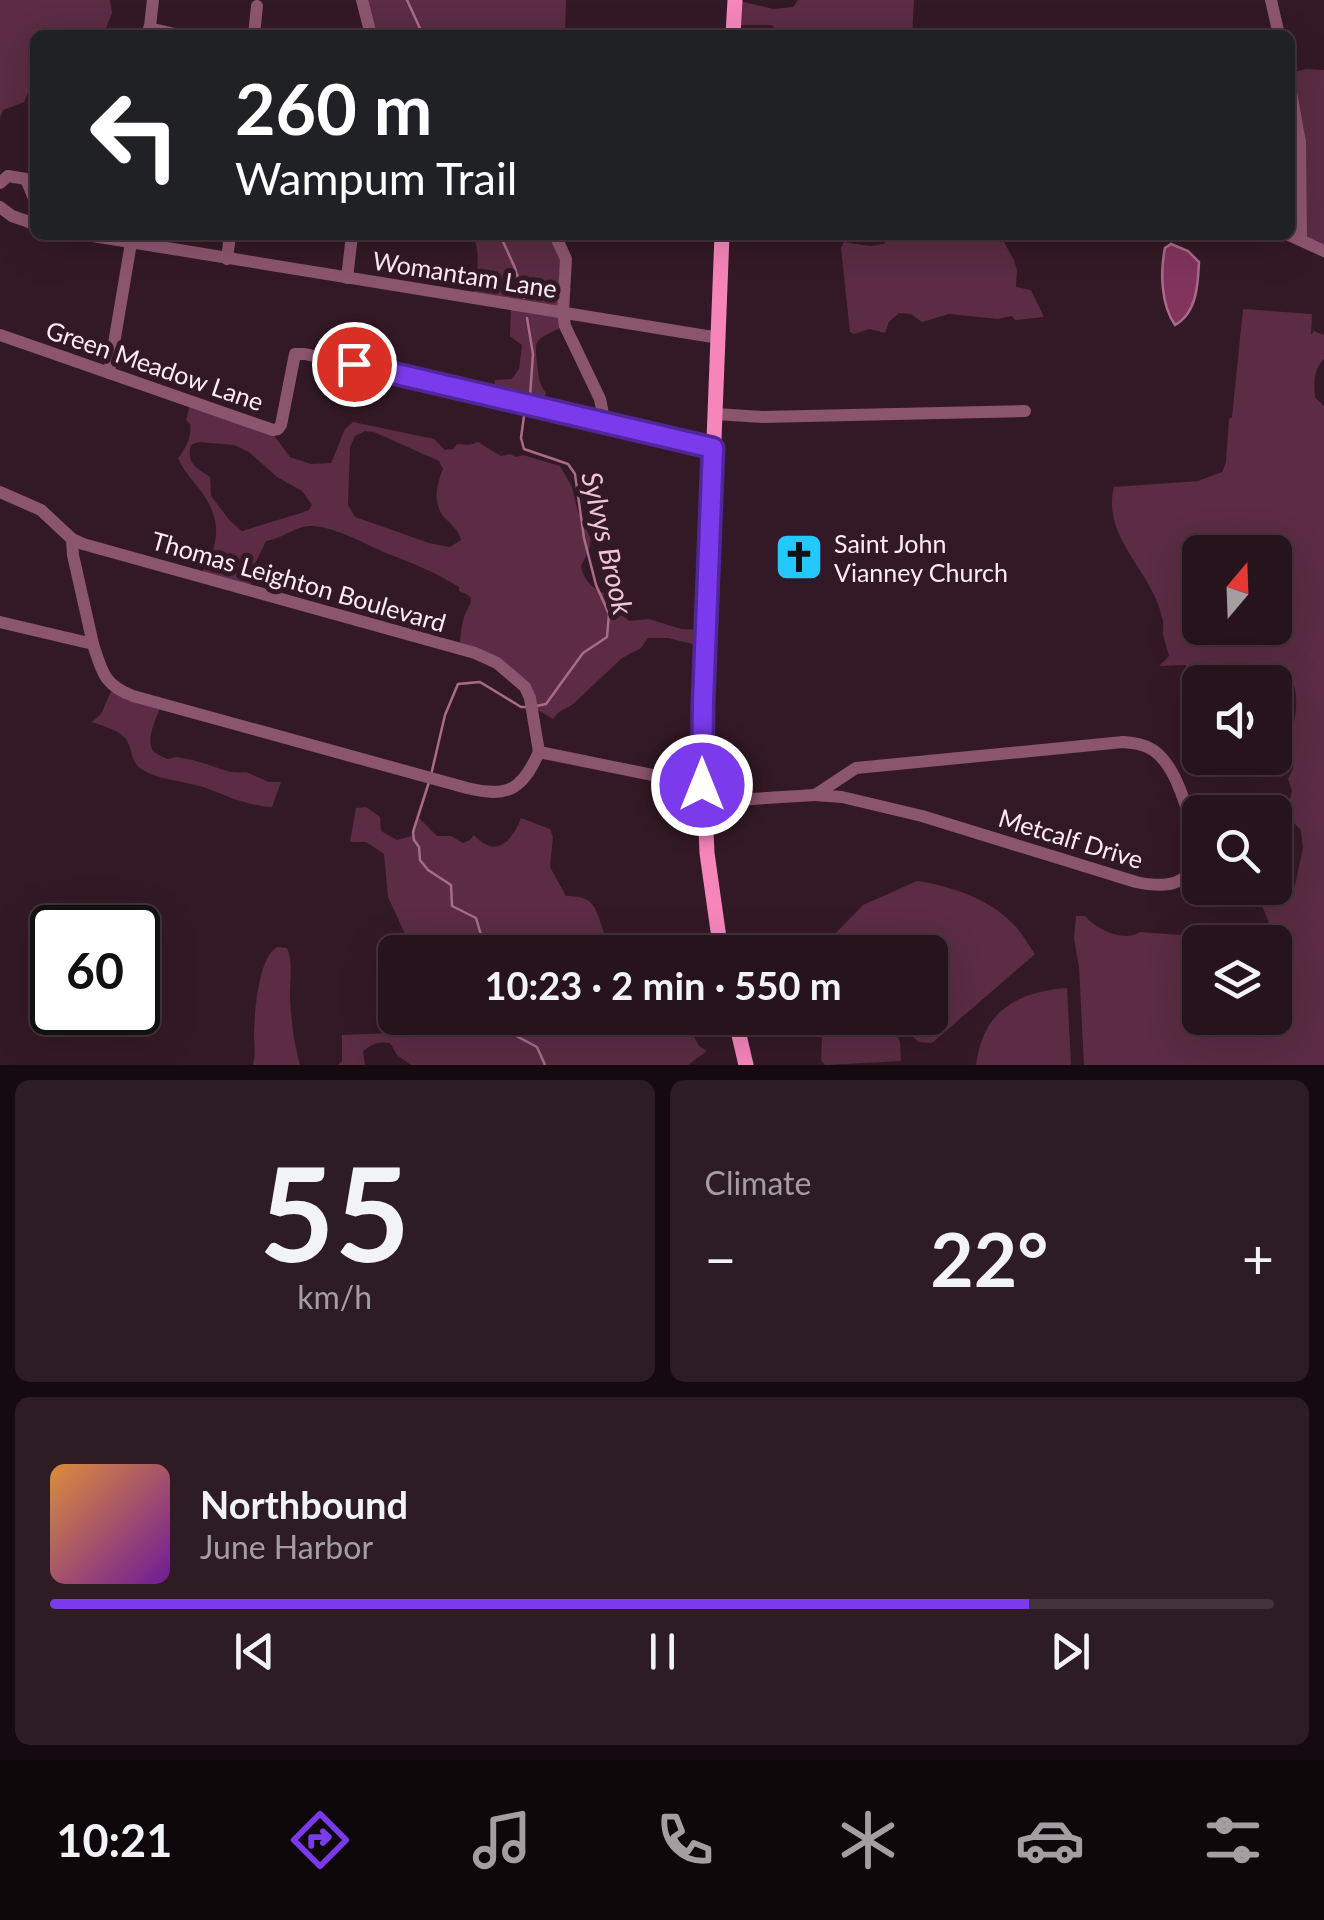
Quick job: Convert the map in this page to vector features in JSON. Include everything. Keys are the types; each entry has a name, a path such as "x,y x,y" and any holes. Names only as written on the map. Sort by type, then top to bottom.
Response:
{"main road":[{"path":"732,30 735,0"},
{"path":"718,935 703,793 702,714 722,240"},
{"path":"739,1035 746,1065"}],"street":[{"path":"149,30 152,0"},
{"path":"362,0 370,30"},
{"path":"1271,0 1278,30"},
{"path":"255,30 257,6"},
{"path":"1295,115 1300,142 1295,238 1324,251"},
{"path":"0,183 8,176 26,179 30,189"},
{"path":"0,207 30,222"},
{"path":"109,373 125,240"},
{"name":"Womantam Lane","path":"125,240 718,338"},
{"path":"227,258 229,240"},
{"path":"346,278 351,240"},
{"path":"557,240 566,260 566,326 600,399 605,424 713,448"},
{"name":"Green Meadow Lane","path":"0,336 273,430 281,425 296,354 431,381 605,424"},
{"path":"716,414 1025,411"},
{"name":"Thomas Leighton Boulevard","path":"0,492 41,510 72,540 475,653 507,670 526,687 538,752"},
{"path":"72,540 93,644 106,680 123,692 480,791 509,790 520,784 538,752 703,793"},
{"path":"0,622 93,644"},
{"name":"Metcalf Drive","path":"703,793 842,798 922,816 1155,886 1170,886 1182,880 1196,857 1194,830 1174,776 1163,758 1150,747 1137,743 1079,744 856,768 816,795"}],"shaded area":[{"path":"0,0 110,0 112,13 105,30 30,30 30,88 24,102 3,110 0,118"},
{"path":"363,0 566,0 565,30 371,30"},
{"path":"736,0 773,9 793,7 798,0 914,0 912,30 778,30 771,25 734,25"},
{"path":"1324,70 1324,251 1295,237 1295,72"},
{"path":"475,240 556,240 564,262 564,326 536,345 539,380 546,393 540,410 493,399 495,380 512,379 519,369 522,345 510,336 511,307 473,300"},
{"path":"887,240 1003,240 1017,270 1016,287 1031,290 1044,317 1015,320 1012,316 998,319 949,314 922,322 911,314 899,313 889,322 885,333 869,329 854,334 850,332 841,248 844,242 884,244"},
{"path":"1171,244 1188,251 1199,262 1192,306 1175,325 1164,298 1162,278 1165,248"},
{"path":"1243,309 1312,314 1311,335 1314,331 1324,335 1324,359 1314,386 1315,397 1324,406 1324,1065 1084,1065 1074,939 1076,916 1085,916 1096,926 1118,935 1182,934 1182,1035 1292,1035 1292,925 1270,925 1262,905 1292,905 1292,888 1303,848 1301,830 1292,821 1288,779 1293,769 1296,707 1292,665 1159,666 1169,656 1163,619 1157,600 1121,538 1112,505 1114,487 1198,481 1222,472"},
{"path":"190,405 269,429 290,457 311,464 331,463 345,429 353,422 434,439 445,450 457,444 478,442 501,456 523,455 560,466 591,539 581,566 589,583 599,591 618,596 621,613 629,621 649,619 681,629 705,630 705,647 668,638 648,638 641,648 622,658 553,719 530,710 513,674 458,650 471,601 459,587 339,532 305,527 266,541 253,568 250,591 198,578 211,556 216,524 208,503 178,458 189,438 190,424 186,420","holes":["365,431 439,461 443,469 437,502 461,540 450,547 429,543 355,517 348,505 350,447 355,436","191,445 234,445 249,452 277,477 302,491 312,505 301,513 242,531 211,496 210,477 191,461"]},
{"path":"113,687 161,705 151,735 154,752 167,759 188,759 281,782 272,807 141,769 122,735 92,722 101,714"},
{"path":"366,807 380,817 381,831 397,840 411,836 419,818 437,836 451,836 463,843 474,835 489,846 508,840 521,818 550,829 550,867 566,896 592,904 605,935 405,935 388,897 384,854 366,842 350,842 356,808"},
{"path":"917,881 944,887 984,902 1007,918 1035,954 948,1029 948,935 834,935 863,905"},
{"path":"277,947 287,948 289,954 291,1015 300,1065 253,1065 259,986 266,962"},
{"path":"1067,988 1071,1065 976,1065 986,1031 1005,1008 1032,994"},
{"path":"342,1035 693,1035 707,1051 688,1065 411,1065 397,1055 390,1043 382,1042 363,1051 365,1065 338,1065 342,1061"},
{"path":"822,1035 897,1035 900,1042 901,1061 825,1065 821,1060"},
{"path":"911,1035 941,1035 932,1043 918,1042"}],"waterway":[{"name":"Sylvys Brook","path":"407,0 421,30"},
{"name":"Sylvys Brook","path":"502,240 524,298"},
{"name":"Sylvys Brook","path":"527,318 533,354 530,397"},
{"name":"Sylvys Brook","path":"524,416 524,449 568,464 575,474 584,538 596,585 609,614 607,637 583,653 546,704 536,706"},
{"name":"Sylvys Brook","path":"431,775 445,715 458,684 480,682 521,707 528,707"},
{"name":"Sylvys Brook","path":"429,782 413,832 420,860 451,885 452,906 476,918 481,935"},
{"name":"Sylvys Brook","path":"514,1035 537,1047 545,1065"}],"place":[{"name":"Saint John Vianney Church","path":"799,557"}],"route":[{"path":"354,364 713,448 702,785"}]}
